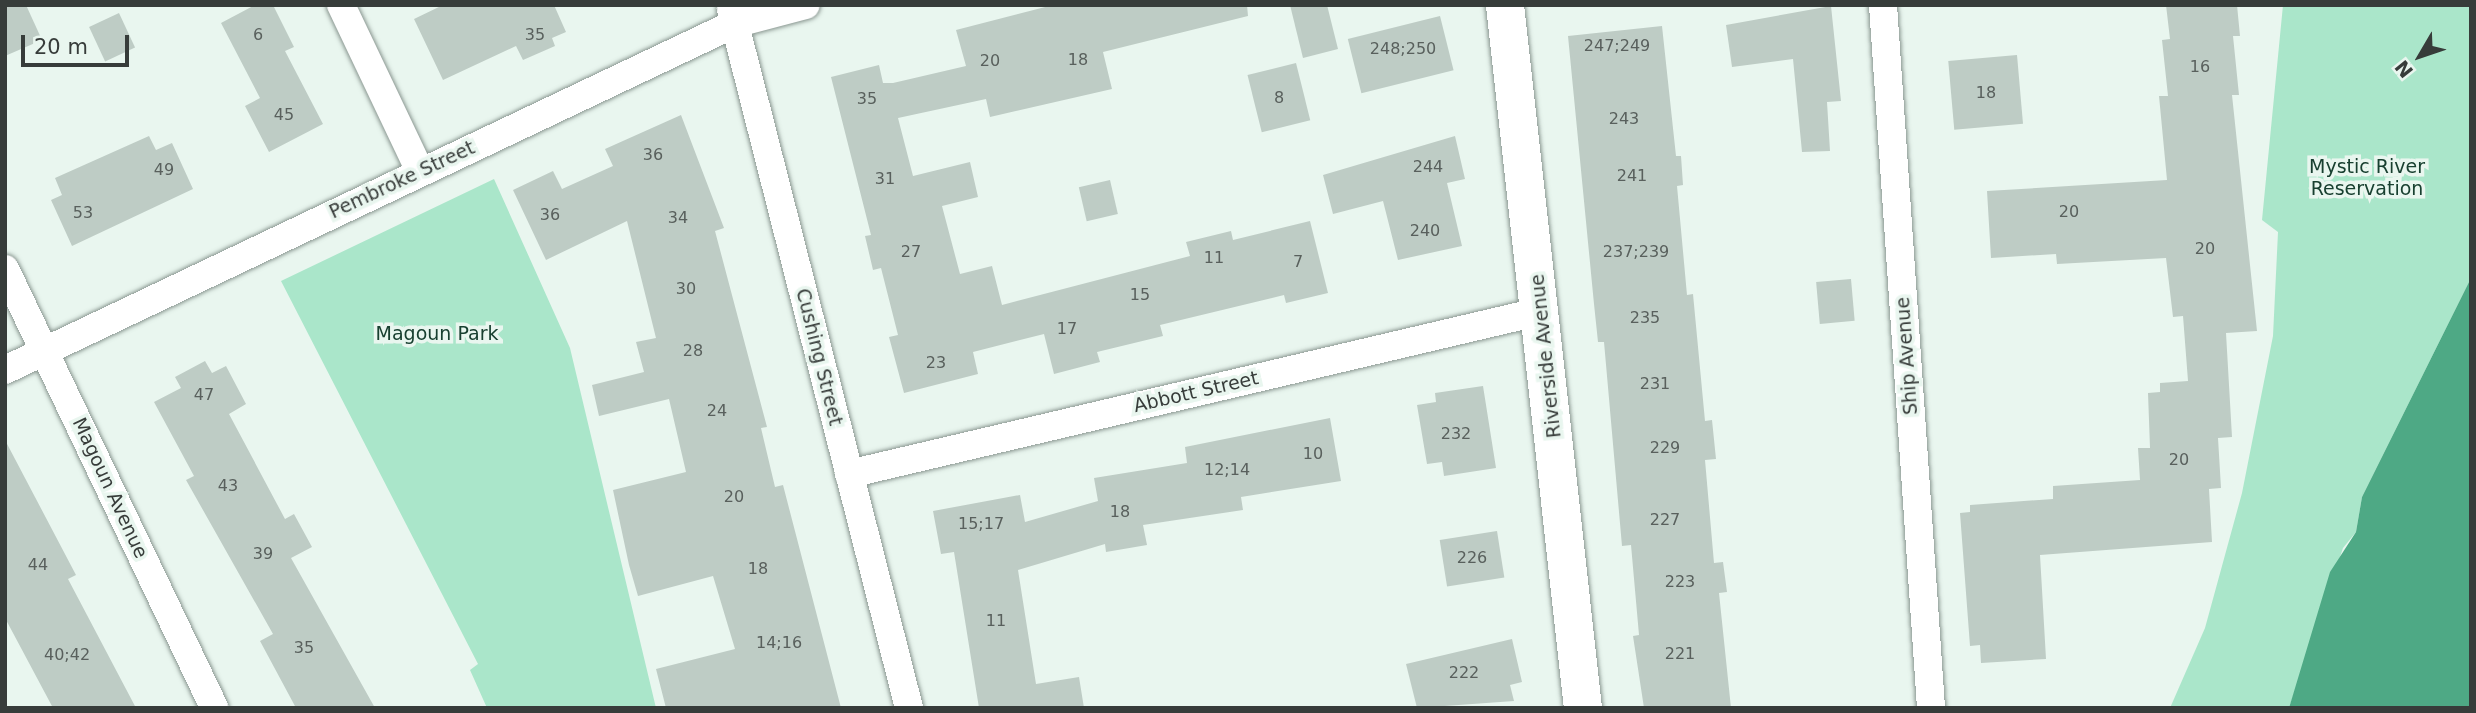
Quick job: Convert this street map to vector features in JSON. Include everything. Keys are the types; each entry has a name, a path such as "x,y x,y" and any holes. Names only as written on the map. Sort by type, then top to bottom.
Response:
{"main road":[{"name":"Riverside Avenue","path":"1505,5 1542,311 1583,708"}],"street":[{"path":"341,5 420,171"},
{"name":"Pembroke Street","path":"5,370 420,171 732,15 806,5"},
{"name":"Ship Avenue","path":"1883,5 1931,708"},
{"name":"Cushing Street","path":"732,15 909,708"},
{"name":"Magoun Avenue","path":"5,269 214,708"},
{"name":"Abbott Street","path":"849,474 1542,311"}],"green space":[{"name":"Mystic River Reservation","path":"2283,5 2471,5 2471,278 2362,497 2356,532 2343,548 2289,708 2170,708 2205,628 2242,493 2273,336 2278,232 2262,220"},
{"name":"Magoun Park","path":"494,179 570,348 656,708 487,708 470,670 478,664 281,281"}],"shaded area":[{"path":"2471,278 2471,708 2289,708 2330,572 2356,532 2362,497"}],"building":[{"path":"5,5 26,5 42,40 5,56"},
{"path":"255,5 273,5 294,47 285,51 323,124 269,152 245,106 260,98 221,23"},
{"path":"443,5 554,5 566,32 552,38 555,46 523,60 516,46 443,80 414,19"},
{"path":"1053,5 1247,5 1248,16 1103,52 1112,89 990,117 986,99 898,118 913,176 970,162 978,197 942,206 960,274 992,266 1002,305 1190,256 1186,242 1231,231 1233,240 1310,221 1328,293 1286,303 1284,295 1160,325 1163,336 1097,352 1100,362 1054,374 1044,334 973,352 978,374 904,393 889,337 898,335 881,268 873,270 865,236 871,235 831,77 879,65 883,83 893,83 966,66 956,30"},
{"path":"1290,5 1327,5 1338,49 1303,58"},
{"path":"2166,5 2237,5 2240,36 2233,36 2239,95 2232,95 2257,331 2226,333 2232,437 2218,438 2221,488 2209,489 2212,542 2040,555 2046,659 1981,663 1980,645 1970,646 1960,513 1970,512 1970,505 2053,499 2053,486 2140,480 2138,448 2150,448 2148,393 2160,392 2160,383 2188,381 2183,316 2173,317 2166,258 2057,264 2056,254 1991,258 1987,191 2167,180 2159,96 2168,96 2162,40 2170,39"},
{"path":"1831,6 1841,101 1827,102 1830,151 1802,152 1793,59 1732,67 1726,25"},
{"path":"119,13 135,47 105,61 89,27"},
{"path":"1440,16 1454,70 1361,93 1348,39"},
{"path":"1662,26 1676,156 1681,156 1683,185 1677,186 1687,295 1693,294 1705,421 1712,420 1716,459 1705,460 1714,563 1723,562 1727,592 1719,593 1731,708 1644,708 1633,636 1639,635 1631,545 1622,546 1604,342 1598,342 1594,304 1568,36"},
{"path":"2017,55 2023,124 1954,130 1948,61"},
{"path":"1296,63 1310,120 1262,132 1247,75"},
{"path":"681,115 724,228 715,231 767,427 761,428 775,487 783,485 841,708 666,708 656,669 735,649 713,576 638,596 629,565 613,490 686,472 669,399 599,416 592,385 644,372 636,342 656,338 627,221 546,260 513,190 553,171 562,189 613,166 605,149"},
{"path":"149,136 156,150 172,143 193,189 72,246 51,200 62,195 55,178"},
{"path":"1455,136 1465,179 1447,183 1462,246 1398,260 1383,201 1333,214 1323,175"},
{"path":"1110,180 1118,214 1087,221 1079,187"},
{"path":"1851,279 1855,321 1820,324 1816,282"},
{"path":"205,361 212,373 226,366 246,404 229,414 285,519 294,514 312,547 291,558 375,708 296,708 260,641 273,634 186,480 194,476 154,402 181,388 175,377"},
{"path":"1483,386 1496,468 1444,476 1442,462 1427,464 1417,405 1436,402 1435,393"},
{"path":"1330,418 1341,481 1241,497 1243,510 1143,525 1147,545 1106,552 1105,544 1018,570 1036,684 1079,677 1084,708 979,708 954,552 941,554 933,511 1020,495 1025,522 1098,501 1094,478 1187,463 1185,447"},
{"path":"5,440 76,575 68,579 136,708 53,708 5,618"},
{"path":"1497,531 1504,577 1447,586 1440,540"},
{"path":"1512,639 1522,682 1510,685 1514,701 1417,708 1406,664"}]}
